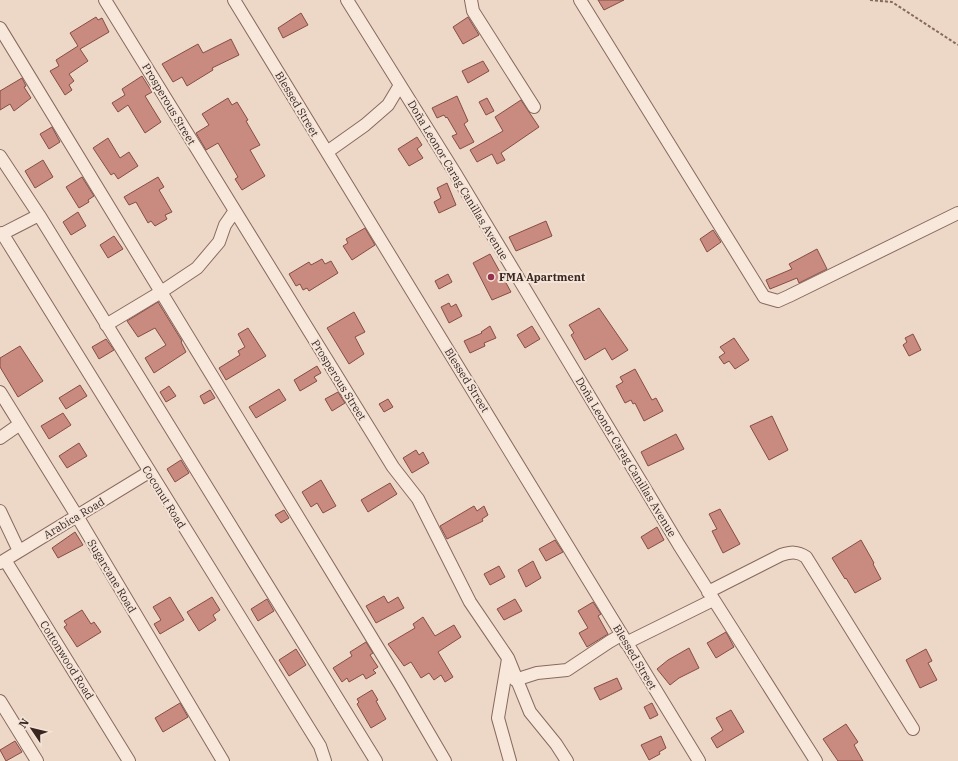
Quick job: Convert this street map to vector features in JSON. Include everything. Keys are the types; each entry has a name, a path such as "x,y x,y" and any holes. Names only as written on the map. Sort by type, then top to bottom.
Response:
{"street":[{"name":"Prosperous Street","path":"105,0 234,212 393,467 418,499 470,602 508,658 530,712 556,744 567,761"},
{"name":"Blessed Street","path":"234,0 699,761"},
{"name":"Doña Leonor Carag Canillas Avenue","path":"347,0 679,545 816,761"},
{"path":"471,0 473,11 534,107"},
{"path":"580,0 764,297 770,300 778,301 958,213"},
{"path":"0,28 400,684 445,761"},
{"path":"327,152 365,125 388,105 400,85"},
{"path":"0,157 39,215 376,761"},
{"path":"106,325 161,292 197,268 219,242 225,225 234,212"},
{"path":"1,234 39,215"},
{"name":"Coconut Road","path":"1,234 320,746 325,761"},
{"name":"Sugarcane Road","path":"0,392 77,516 223,761"},
{"path":"0,438 20,424"},
{"name":"Arabica Road","path":"3,561 149,472"},
{"path":"0,511 19,551"},
{"path":"516,680 537,673 567,670 609,642 624,639 711,596 781,555 791,552 800,553 806,557 913,729"},
{"name":"Cottonwood Road","path":"3,561 129,761"},
{"path":"508,658 498,718 510,761"},
{"path":"0,701 37,761"}],"path":[{"path":"870,0 892,2 958,45"}],"building":[{"path":"598,0 624,0 604,10"},
{"path":"301,13 308,25 283,38 278,28"},
{"path":"96,17 98,20 102,18 109,32 80,49 88,61 69,74 74,81 69,85 72,90 65,95 50,71 59,66 56,60 78,46 70,33"},
{"path":"468,17 479,35 463,44 453,27"},
{"path":"231,39 239,55 212,68 213,70 187,86 182,77 173,82 162,64 198,44 203,53"},
{"path":"483,61 489,71 468,83 462,71"},
{"path":"142,76 152,92 145,96 161,122 145,133 128,105 118,112 112,103 125,95 122,89"},
{"path":"22,78 26,86 24,87 31,98 14,111 10,104 0,110 0,91"},
{"path":"457,96 468,121 464,124 474,142 460,149 452,136 457,134 447,117 446,118 444,115 437,118 432,108"},
{"path":"228,98 232,105 237,102 248,120 246,121 260,145 250,150 265,176 242,190 235,179 238,177 218,143 206,150 196,133 209,125 202,114"},
{"path":"487,98 494,111 486,115 479,102"},
{"path":"521,100 539,127 501,153 505,160 497,164 492,154 477,162 470,150 503,131 495,117"},
{"path":"52,127 60,142 49,149 40,134"},
{"path":"417,137 422,145 417,149 423,158 409,166 398,149"},
{"path":"108,138 120,158 129,152 138,166 118,179 114,173 111,175 93,148"},
{"path":"43,160 53,177 35,188 25,171"},
{"path":"82,177 94,196 88,200 89,202 79,208 66,187"},
{"path":"158,177 164,187 159,190 172,212 165,215 167,219 155,226 151,221 148,223 136,202 129,205 124,197"},
{"path":"447,183 456,205 439,213 434,202 441,198 437,188"},
{"path":"78,212 86,226 71,235 63,222"},
{"path":"546,221 552,236 516,251 509,237"},
{"path":"365,228 375,245 352,260 343,246 348,243 346,239"},
{"path":"713,230 721,242 707,252 700,239"},
{"path":"114,236 123,249 108,258 100,245"},
{"path":"817,249 827,269 799,283 797,278 770,289 766,280 792,269 789,264"},
{"name":"FMA Apartment","path":"490,254 511,292 492,300 473,263"},
{"path":"322,259 325,264 331,261 338,273 309,291 307,288 303,290 300,284 296,286 289,274 309,262 311,265"},
{"path":"448,274 452,282 439,289 435,281"},
{"path":"158,302 182,341 181,342 186,352 154,373 145,358 166,345 155,328 138,337 127,321"},
{"path":"449,303 451,307 456,304 462,316 449,323 441,307"},
{"path":"599,308 628,350 612,360 605,348 585,360 571,335 574,333 569,325"},
{"path":"354,312 365,332 355,337 364,354 349,364 327,328"},
{"path":"490,326 496,338 484,343 485,346 470,353 464,341 482,333 481,332"},
{"path":"532,326 540,339 525,348 517,335"},
{"path":"248,328 266,356 226,380 219,368 240,355 238,351 245,347 238,334"},
{"path":"913,334 921,350 909,356 903,345 907,342 905,338"},
{"path":"734,338 749,360 735,369 729,361 724,364 719,357 725,353 720,347"},
{"path":"106,339 114,350 99,359 92,347"},
{"path":"20,346 43,381 18,397 0,367 0,358"},
{"path":"317,366 321,373 314,377 317,381 300,391 294,380"},
{"path":"635,369 652,400 656,398 663,411 644,421 635,403 633,404 631,400 625,403 616,386 623,382 620,377"},
{"path":"80,385 87,396 66,409 59,398"},
{"path":"169,386 176,396 166,402 160,392"},
{"path":"279,389 286,400 256,418 249,407"},
{"path":"210,390 215,398 204,404 200,396"},
{"path":"338,392 345,403 332,411 325,399"},
{"path":"388,399 393,407 384,412 379,404"},
{"path":"63,413 71,425 49,439 41,426"},
{"path":"772,416 788,450 769,460 750,426"},
{"path":"676,434 684,449 648,466 641,452"},
{"path":"79,443 87,456 67,468 59,456"},
{"path":"416,450 419,455 423,452 429,463 412,473 403,458"},
{"path":"181,460 189,473 175,482 167,469"},
{"path":"321,480 336,506 323,513 317,503 311,507 302,492"},
{"path":"390,483 397,494 368,512 361,500"},
{"path":"474,506 477,511 484,506 488,515 482,519 483,521 447,539 440,526"},
{"path":"720,509 740,544 723,553 712,531 717,529 709,514"},
{"path":"284,510 289,518 281,523 275,515"},
{"path":"657,527 664,540 648,549 641,537"},
{"path":"75,532 83,545 58,558 52,548"},
{"path":"555,540 563,552 546,561 539,549"},
{"path":"861,540 881,579 855,593 832,558"},
{"path":"533,561 541,578 526,587 518,570"},
{"path":"499,566 505,577 490,585 484,574"},
{"path":"384,596 388,603 398,597 404,608 376,623 366,606"},
{"path":"170,597 184,620 160,634 154,624 161,620 153,607"},
{"path":"212,597 220,610 213,615 216,620 199,631 187,612"},
{"path":"267,599 274,611 258,621 251,609"},
{"path":"515,599 522,611 504,620 497,609"},
{"path":"593,602 601,614 598,616 608,634 587,647 579,633 588,628 578,611"},
{"path":"82,610 91,624 94,622 101,632 77,647 64,627 67,625 64,621"},
{"path":"423,617 435,636 454,625 461,637 438,652 453,677 445,682 441,675 434,680 429,673 421,678 411,662 404,666 388,644 415,628 413,624"},
{"path":"726,632 734,647 716,658 707,643"},
{"path":"366,642 373,653 370,655 378,667 373,670 376,673 366,679 363,674 349,682 347,678 342,682 333,668 352,656 350,652"},
{"path":"689,648 699,668 679,678 670,685 657,669 668,660"},
{"path":"296,649 306,665 289,676 279,660"},
{"path":"926,649 932,661 928,663 937,680 920,688 906,660"},
{"path":"617,678 622,689 600,700 594,688"},
{"path":"372,690 386,719 371,728 357,704 359,702 357,699"},
{"path":"180,703 188,717 163,732 155,718"},
{"path":"652,703 658,715 650,719 644,707"},
{"path":"731,710 744,732 717,748 711,738 723,730 716,718"},
{"path":"846,724 858,742 854,745 863,761 838,761 823,739"},
{"path":"661,736 666,748 659,752 660,754 649,760 641,745"},
{"path":"15,741 22,752 6,761 0,750"}],"place":[{"name":"FMA Apartment","path":"491,277"}]}
